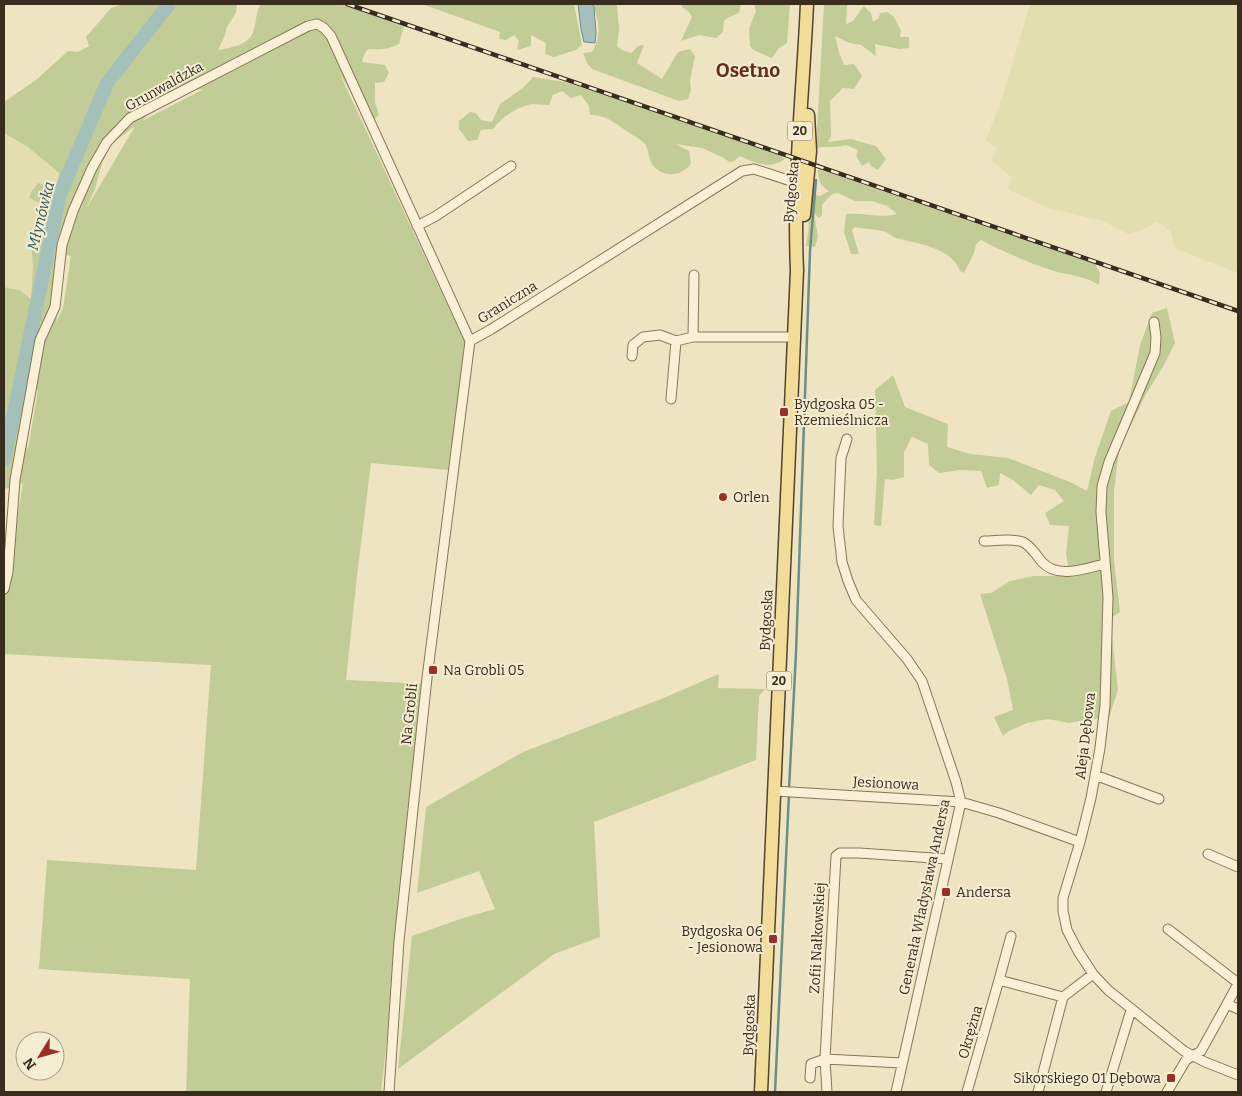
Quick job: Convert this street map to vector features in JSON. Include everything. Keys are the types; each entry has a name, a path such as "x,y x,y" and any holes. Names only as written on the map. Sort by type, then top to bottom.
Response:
{"main road":[{"name":"Bydgoska","path":"761,1092 797,270 795,232 797,183 807,4"},
{"name":"Bydgoska","path":"797,270 803,232 810,151 805,55"}],"street":[{"name":"Grunwaldzka","path":"4,589 8,572 15,480 40,340 55,307 62,245 73,211 92,168 107,142 130,118 308,26 317,24 324,28 331,36"},
{"name":"Graniczna","path":"331,36 470,341 746,169 754,169 797,183"},
{"path":"417,226 436,216 511,166"},
{"path":"797,183 806,198"},
{"path":"693,337 694,275"},
{"name":"Aleja Dębowa","path":"1154,322 1156,337 1155,353 1109,462 1102,486 1101,512 1108,597 1105,704 1095,775 1080,842 1063,898 1063,911 1067,930 1093,974 1131,1010 1192,1056 1238,1075"},
{"path":"632,356 633,345 643,337 660,335 676,340 693,337 794,337"},
{"path":"671,398 676,340"},
{"name":"Na Grobli","path":"389,1092 399,941 422,720 470,341"},
{"name":"Generała Władysława Andersa","path":"847,439 841,458 838,526 842,562 856,600 907,659 922,681 961,802 896,1092"},
{"path":"984,541 1021,541 1028,545 1047,568 1059,571 1078,571 1104,564"},
{"path":"1095,775 1159,799"},
{"name":"Jesionowa","path":"774,792 961,802 1080,842"},
{"name":"Zofii Nałkowskiej","path":"827,1092 825,1059 836,856 840,852 948,859"},
{"path":"1208,854 1238,867"},
{"path":"1168,929 1238,984 1201,1051 1186,1060 1168,1092"},
{"name":"Okrężna","path":"967,1092 1011,936"},
{"path":"1038,1092 1063,997 1093,974"},
{"path":"999,980 1063,997"},
{"path":"1227,1004 1238,1009"},
{"path":"1106,1092 1131,1010"},
{"path":"810,1078 812,1064 825,1059 902,1062"}],"shaded area":[{"path":"1030,4 1238,4 1238,273 1175,248 1171,232 1157,221 1144,229 1128,234 1103,221 1048,208 1007,189 1012,178 992,160 997,148 986,140 1002,98"},
{"path":"4,133 28,147 59,173 57,184 29,198 45,206 42,223 34,238 31,300 19,290 4,287"}],"green space":[{"path":"123,4 237,4 236,13 227,27 218,50 238,45 248,40 253,32 261,4 339,4 404,26 399,44 385,49 368,50 365,53 362,62 385,65 389,73 384,82 375,83 375,102 379,115 371,122 366,119 338,70 465,343 448,470 371,463 357,576 346,680 426,684 381,1092 186,1092 190,979 39,969 47,860 196,870 211,665 4,654 4,599 23,483 5,489 4,500 4,287 19,290 31,299 34,238 42,223 45,206 29,198 38,183 50,187 57,184 59,173 28,147 4,133 4,102 36,80 68,51 78,52 89,46 86,37 111,8","holes":["202,89 142,121 147,116 189,91","134,127 86,209 95,189 102,163 112,143","66,255 71,256 63,308 56,322 59,303 56,273","38,390 28,449 23,438 29,392"]},
{"path":"422,4 574,4 582,45 576,50 554,57 545,54 546,43 531,35 531,46 517,50 519,41 514,35 506,40 499,39 500,32"},
{"path":"593,4 617,4 619,30 617,46 631,53 638,46 644,45 637,63 662,79 678,52 690,49 695,56 690,81 691,90 688,99 679,101 592,69 583,53 592,52 597,39 598,22"},
{"path":"683,4 741,4 739,13 724,21 723,32 716,38 699,35 681,41 692,17 681,6"},
{"path":"754,4 790,4 787,43 778,49 772,58 753,50 750,46 749,29 756,11"},
{"path":"824,4 847,4 846,24 853,21 864,6 871,13 873,22 879,18 880,13 887,12 894,17 901,31 900,37 909,37 909,48 899,49 875,44 876,56 861,45 849,43 835,36 844,65 854,64 862,76 854,89 843,88 830,101 831,136 828,142 850,139 876,146 886,159 878,170 871,166 869,162 862,166 856,156 858,150 846,145 816,148"},
{"path":"533,77 564,82 638,105 780,155 785,159 768,165 740,156 734,161 729,162 702,148 675,144 689,151 691,164 677,173 666,174 660,172 652,164 646,145 640,140 610,120 601,116 590,115 589,106 581,95 571,98 562,91 553,95 549,105 533,104 522,107 505,116 493,129 481,130 477,140 468,141 459,129 459,121 470,112 476,113 481,120 492,122 500,104 523,88"},
{"path":"818,169 1095,264 1100,273 1099,285 1083,278 1035,264 981,240 976,244 974,253 964,273 960,271 956,263 942,252 896,238 880,230 855,227 852,230 859,254 851,254 844,232 846,214 884,216 897,214 887,206 872,201 855,201 838,193 832,194 822,205 822,215 819,218 814,213 818,237 815,247 806,246 809,226 806,207 812,183 816,195 820,196 829,191 820,182"},
{"path":"1167,308 1175,343 1146,394 1119,450 1114,491 1114,560 1120,612 1110,619 1118,690 1109,718 1069,723 1048,719 1027,723 1009,731 1003,736 994,717 1013,710 1007,679 980,594 991,593 1010,581 1034,576 1070,576 1066,554 1069,526 1050,525 1045,513 1064,501 1055,490 1039,485 1031,495 1013,480 1000,473 999,485 987,488 981,471 960,470 939,473 929,465 928,444 912,437 904,452 904,477 893,480 885,479 881,526 874,525 877,472 875,390 893,375 905,407 948,424 947,447 970,454 1008,458 1070,482 1087,491 1095,457 1111,411 1129,402 1140,345 1152,313"},
{"path":"719,674 718,688 765,689 759,696 756,760 594,822 600,937 554,954 398,1069 412,936 495,909 479,871 417,893 426,807 523,752 661,699"}],"water":[{"path":"578,4 592,4 594,7 595,43 584,42"}],"waterway":[{"name":"Młynówka","path":"4,460 60,194 107,83 169,4"},
{"path":"789,789 796,653 810,251 816,180"},
{"path":"775,1092 789,794"}],"railway":[{"path":"347,4 1238,311"}],"place":[{"name":"Bydgoska 05 - Rzemieślnicza","path":"784,412"},
{"name":"Orlen","path":"723,497"},
{"name":"Na Grobli 05","path":"433,670"},
{"name":"Andersa","path":"946,892"},
{"name":"Bydgoska 06 - Jesionowa","path":"773,939"},
{"name":"Sikorskiego 01 Dębowa","path":"1171,1078"}],"district":[{"name":"Osetno","path":"748,70"}]}
